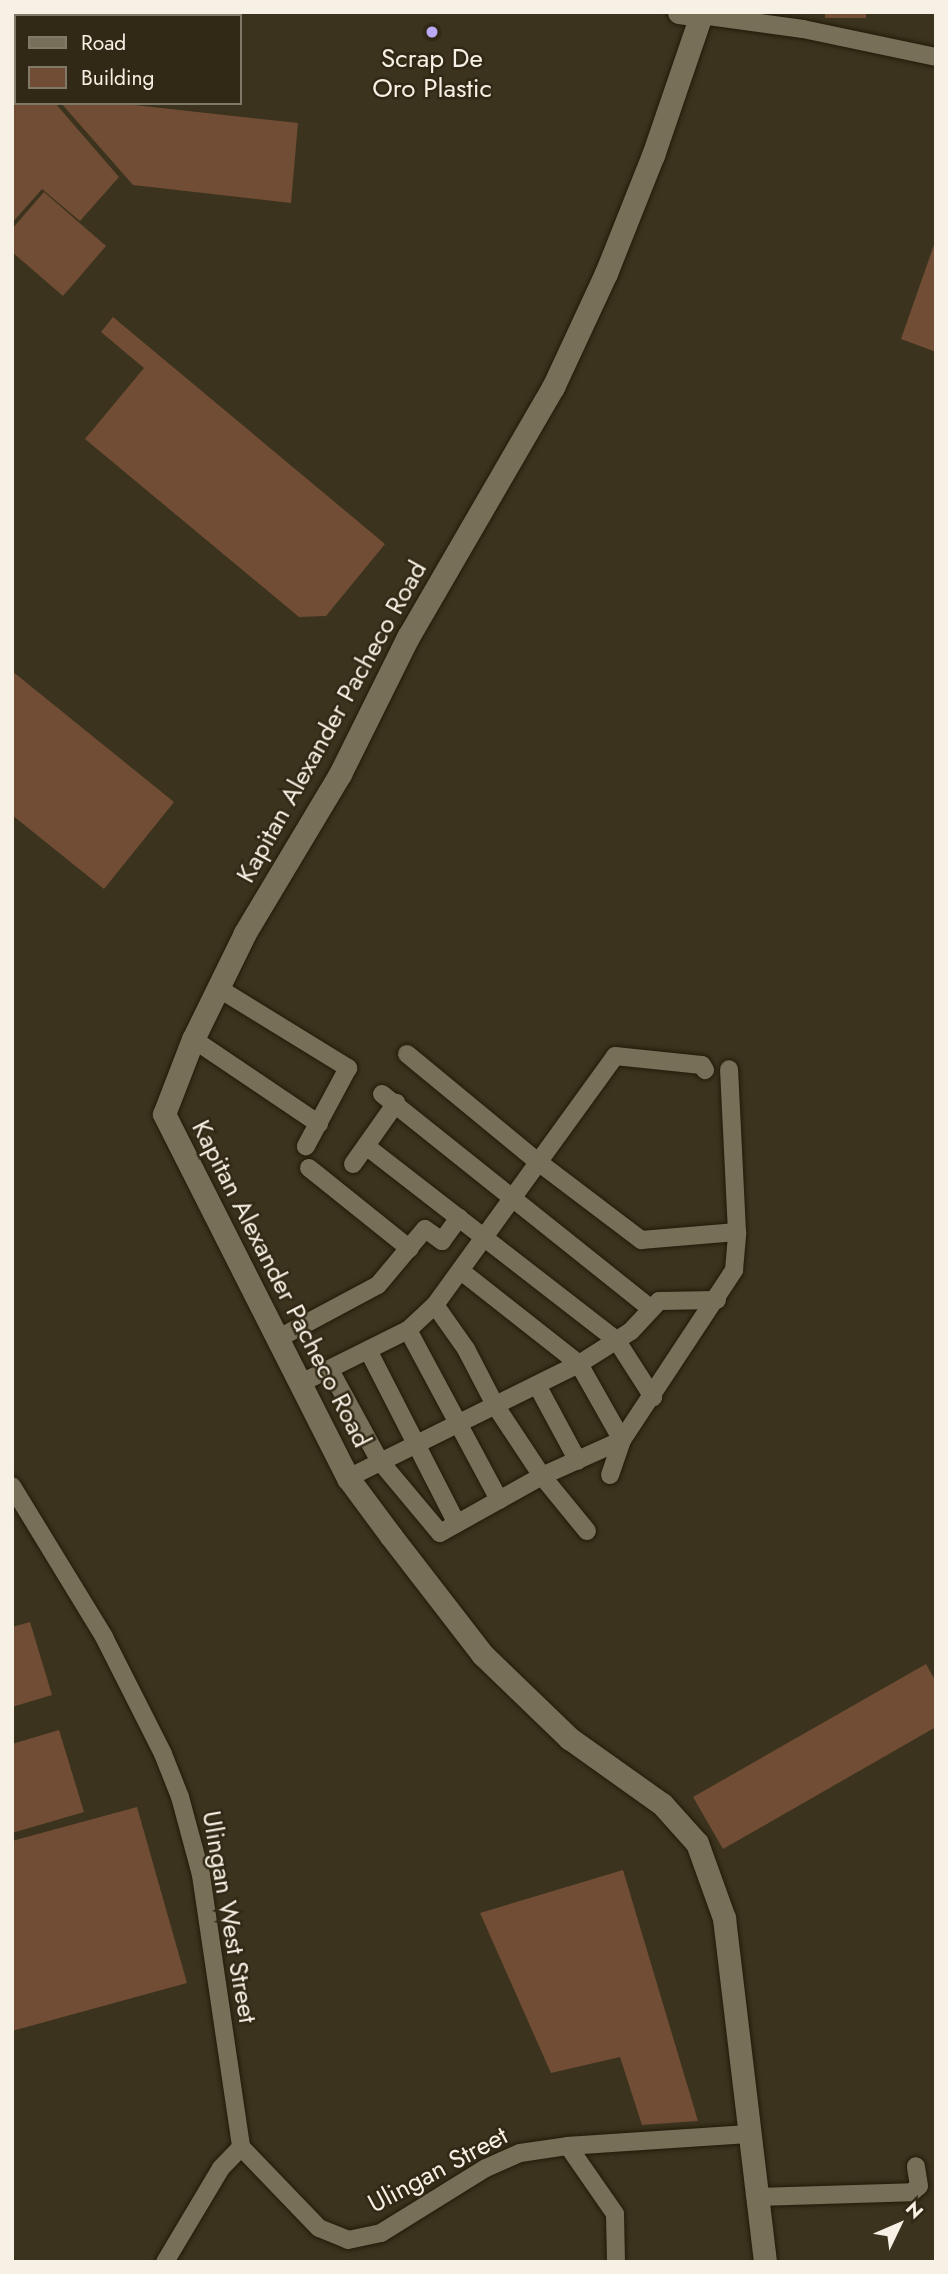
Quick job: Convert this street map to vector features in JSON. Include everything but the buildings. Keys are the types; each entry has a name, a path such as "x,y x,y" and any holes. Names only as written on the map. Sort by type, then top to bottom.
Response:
{"street":[{"path":"690,14 803,29 936,57"},
{"name":"Kapitan Alexander Pacheco Road","path":"690,14 653,155 606,272 553,387 408,637 340,774 244,933 193,1039 164,1114 348,1478 483,1655 569,1738 662,1804 697,1843 724,1918 765,2262"},
{"path":"218,988 353,1072 306,1146"},
{"path":"193,1039 319,1124"},
{"path":"407,1054 537,1161 641,1240 737,1232"},
{"path":"301,1382 408,1331 435,1306 615,1056 702,1065 705,1070"},
{"path":"610,1475 622,1440 717,1300 734,1270 737,1232 730,1069"},
{"path":"353,1164 366,1146 389,1099 514,1196 651,1309"},
{"path":"366,1146 617,1341 653,1397"},
{"path":"309,1168 410,1249"},
{"path":"279,1338 378,1285 425,1229 443,1241 459,1218"},
{"path":"461,1271 579,1364 622,1440"},
{"path":"348,1478 379,1460 579,1364 617,1341 659,1301 717,1300"},
{"path":"435,1306 466,1349 495,1405 542,1476 587,1531"},
{"path":"408,1331 499,1500"},
{"path":"368,1350 457,1524"},
{"path":"330,1370 379,1460 440,1533 542,1476 622,1440"},
{"path":"537,1385 578,1461"},
{"name":"Ulingan West Street","path":"12,1486 104,1637 163,1754 180,1797 201,1875 241,2147"},
{"name":"Ulingan Street","path":"241,2147 312,2222 334,2236 348,2240 381,2233 505,2159 568,2146 751,2134"},
{"path":"568,2146 615,2214 616,2262"},
{"path":"165,2262 221,2168 241,2147"},
{"path":"757,2197 912,2192 919,2186 916,2166"}],"place":[{"name":"Scrap De Oro Plastic","path":"432,32"}]}
